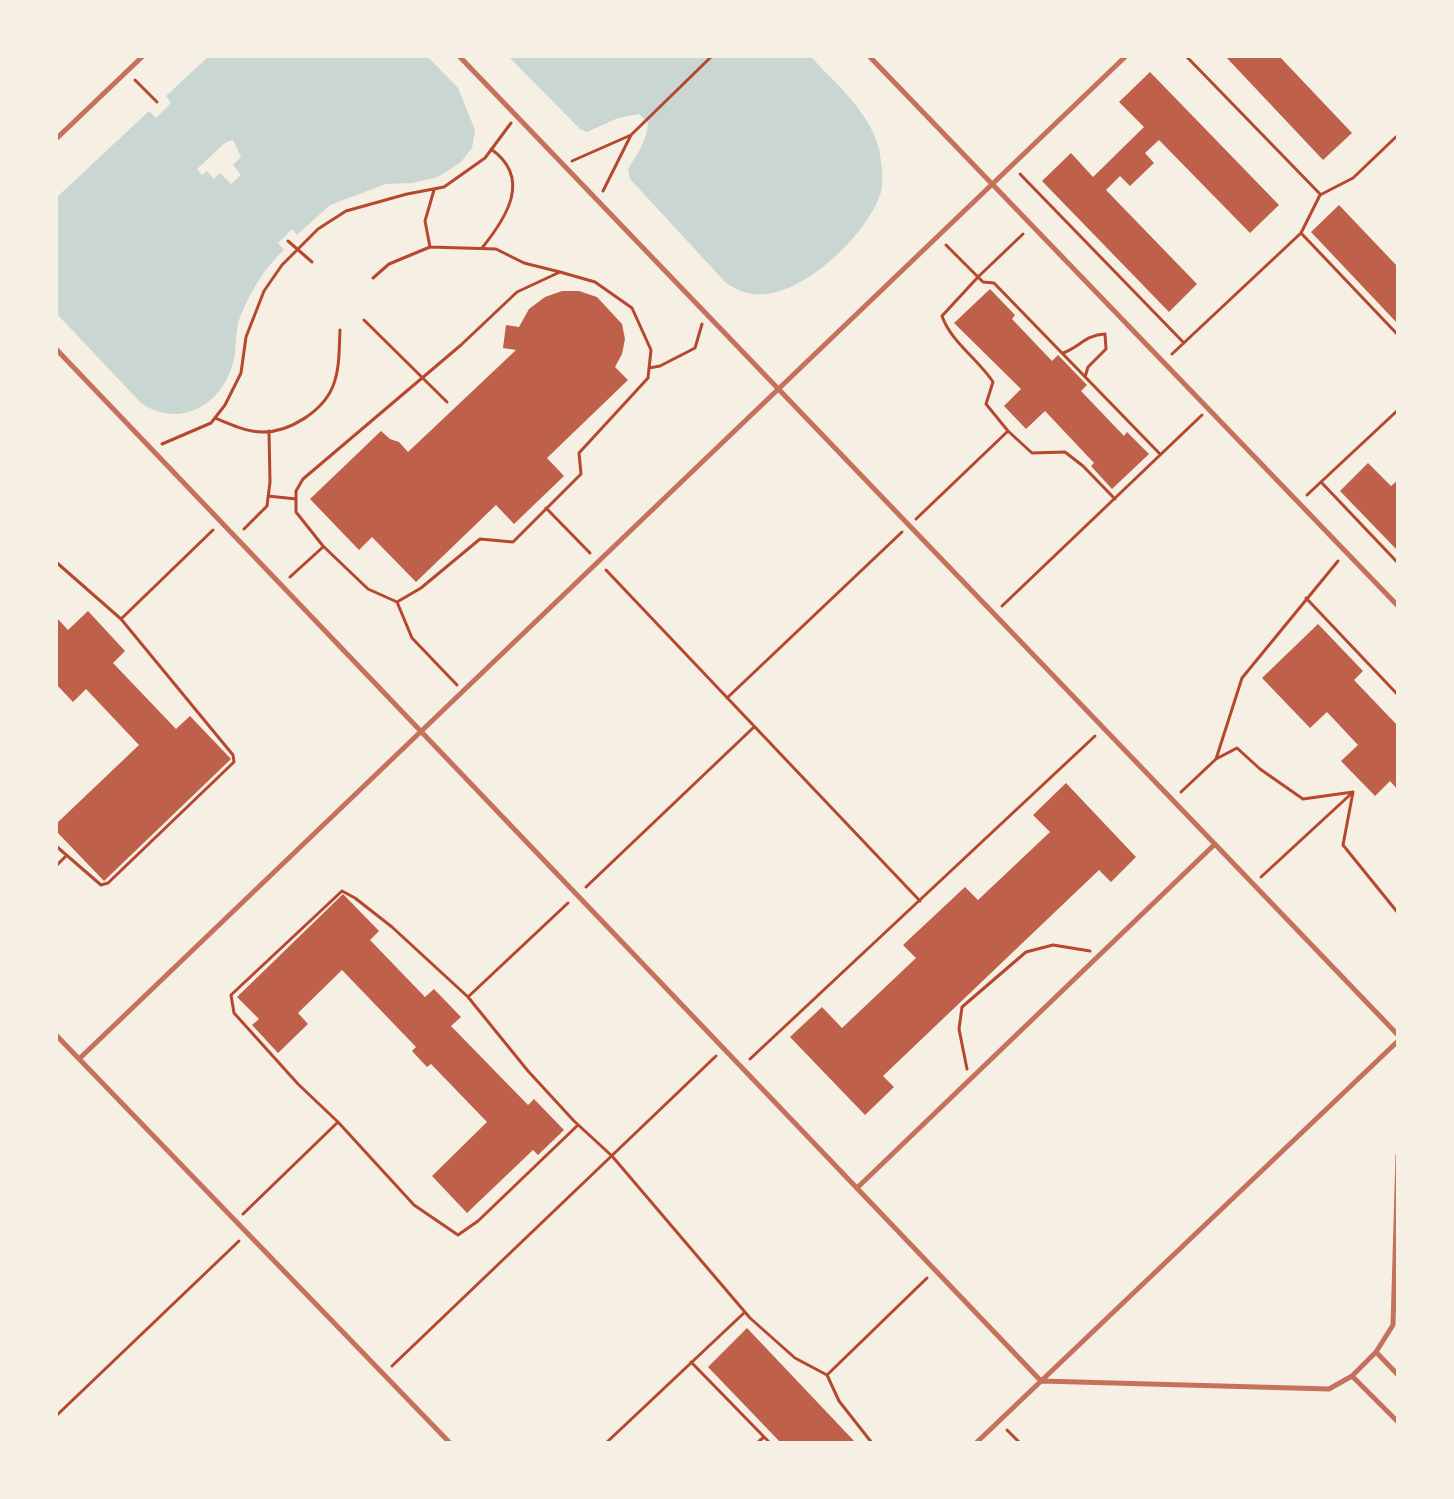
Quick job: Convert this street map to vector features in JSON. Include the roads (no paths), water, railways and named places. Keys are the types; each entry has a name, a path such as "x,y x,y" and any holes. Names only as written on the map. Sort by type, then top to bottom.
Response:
{"lane":[{"path":"56,139 143,56"},
{"path":"459,56 1398,1035"},
{"path":"869,56 1398,606"},
{"path":"79,1059 1126,56"},
{"path":"56,349 1041,1381 1329,1389 1352,1376 1376,1352 1393,1325 1398,1155"},
{"path":"857,1188 1215,844"},
{"path":"56,1035 450,1443"},
{"path":"976,1443 1398,1041"},
{"path":"1376,1352 1398,1375"},
{"path":"1352,1376 1398,1422"}]}
